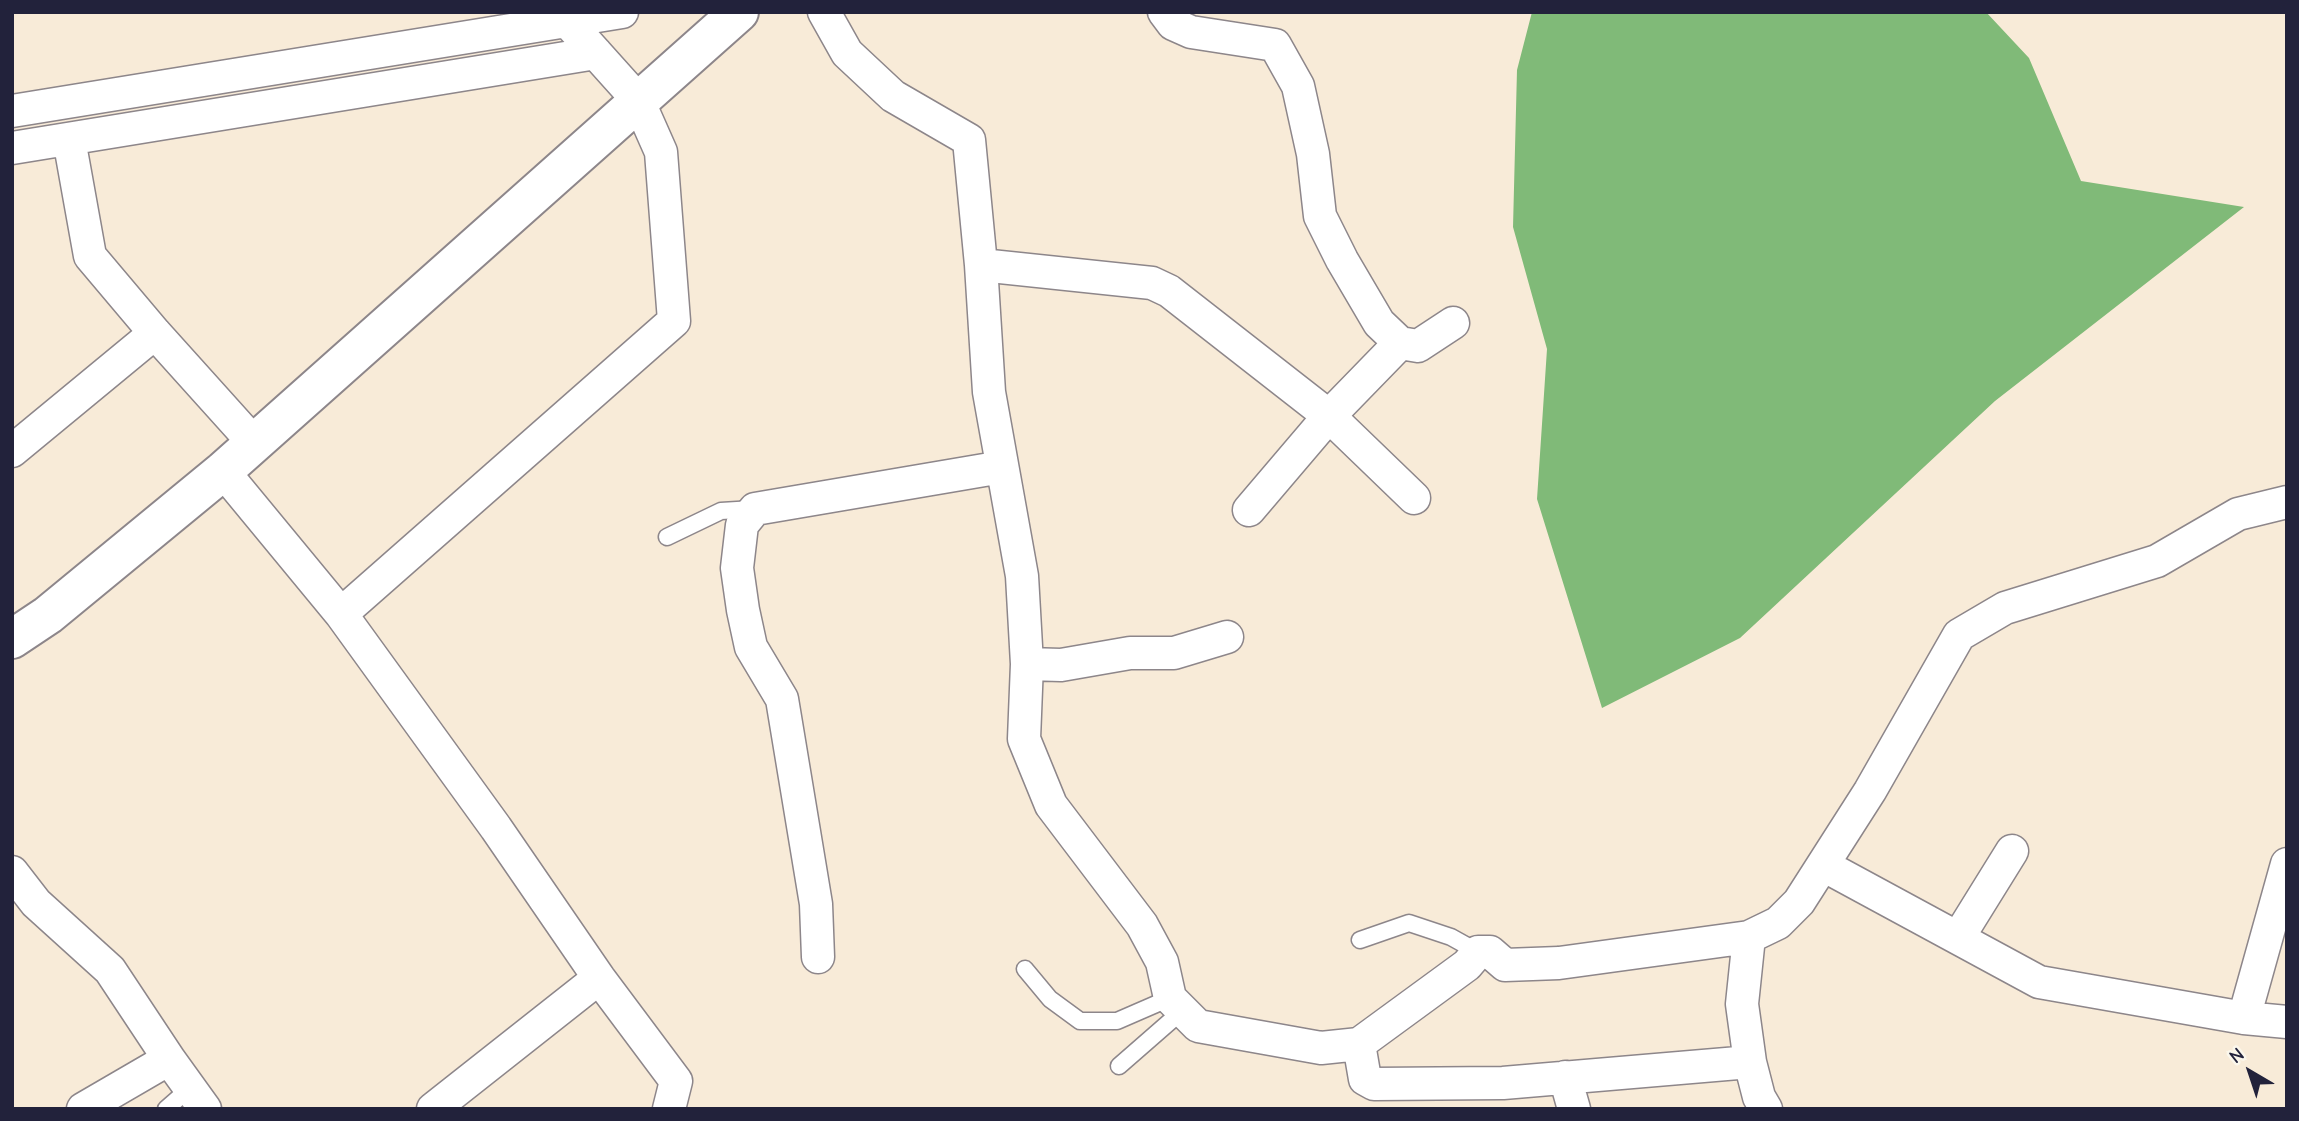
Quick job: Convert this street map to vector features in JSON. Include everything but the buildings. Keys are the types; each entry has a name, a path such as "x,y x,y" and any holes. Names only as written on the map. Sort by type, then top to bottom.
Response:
{"street":[{"path":"12,111 567,17 622,12"},
{"path":"824,12 848,54 893,96 969,140 989,392 1022,576 1027,664 1024,739 1051,805 1142,925 1162,962 1176,1004 1198,1026 1321,1048 1359,1044 1466,965 1478,952 1490,952 1505,965 1559,964 1749,937 1778,923 1799,902 1870,791 1959,635 2005,608 2157,561 2238,514 2287,502"},
{"path":"1164,12 1173,24 1191,32 1275,45 1298,86 1313,154 1320,216 1379,323 1400,343 1418,346 1453,323"},
{"path":"341,614 674,321 661,152 638,100 567,17"},
{"path":"12,639 48,615 223,471 638,100 719,19"},
{"path":"12,148 596,53"},
{"path":"69,139 90,256 254,443"},
{"path":"981,265 1152,283 1169,291 1329,416 1414,498"},
{"path":"12,451 155,332"},
{"path":"1249,510 1329,416 1400,343"},
{"path":"818,957 816,904 782,699 751,648 737,568 742,526 755,509 1002,467"},
{"path":"223,471 341,614 496,828 599,978 676,1081 669,1109"},
{"path":"1027,664 1061,665 1130,653 1174,653 1227,637"},
{"path":"1958,939 2012,851"},
{"path":"2244,1018 2287,864"},
{"path":"1823,865 2039,982 2244,1018 2287,1022"},
{"path":"12,872 36,903 110,970 198,1098"},
{"path":"1749,937 1742,1004 1750,1062 1759,1097 1766,1109"},
{"path":"433,1109 599,978"},
{"path":"1359,1044 1365,1079 1374,1084 1503,1083 1750,1062"},
{"path":"83,1109 169,1059"},
{"path":"1564,1077 1574,1109"}],"lane":[{"path":"667,537 721,512 755,509"},
{"path":"1360,940 1409,923 1451,937 1478,952"},
{"path":"1025,969 1050,999 1080,1021 1117,1021 1176,1004"},
{"path":"1119,1066 1176,1004"},
{"path":"166,1109 198,1098"}],"green space":[{"path":"1532,12 1986,12 2029,58 2081,181 2244,207 1995,401 1740,638 1602,708 1537,499 1547,349 1513,227 1517,70"}]}
